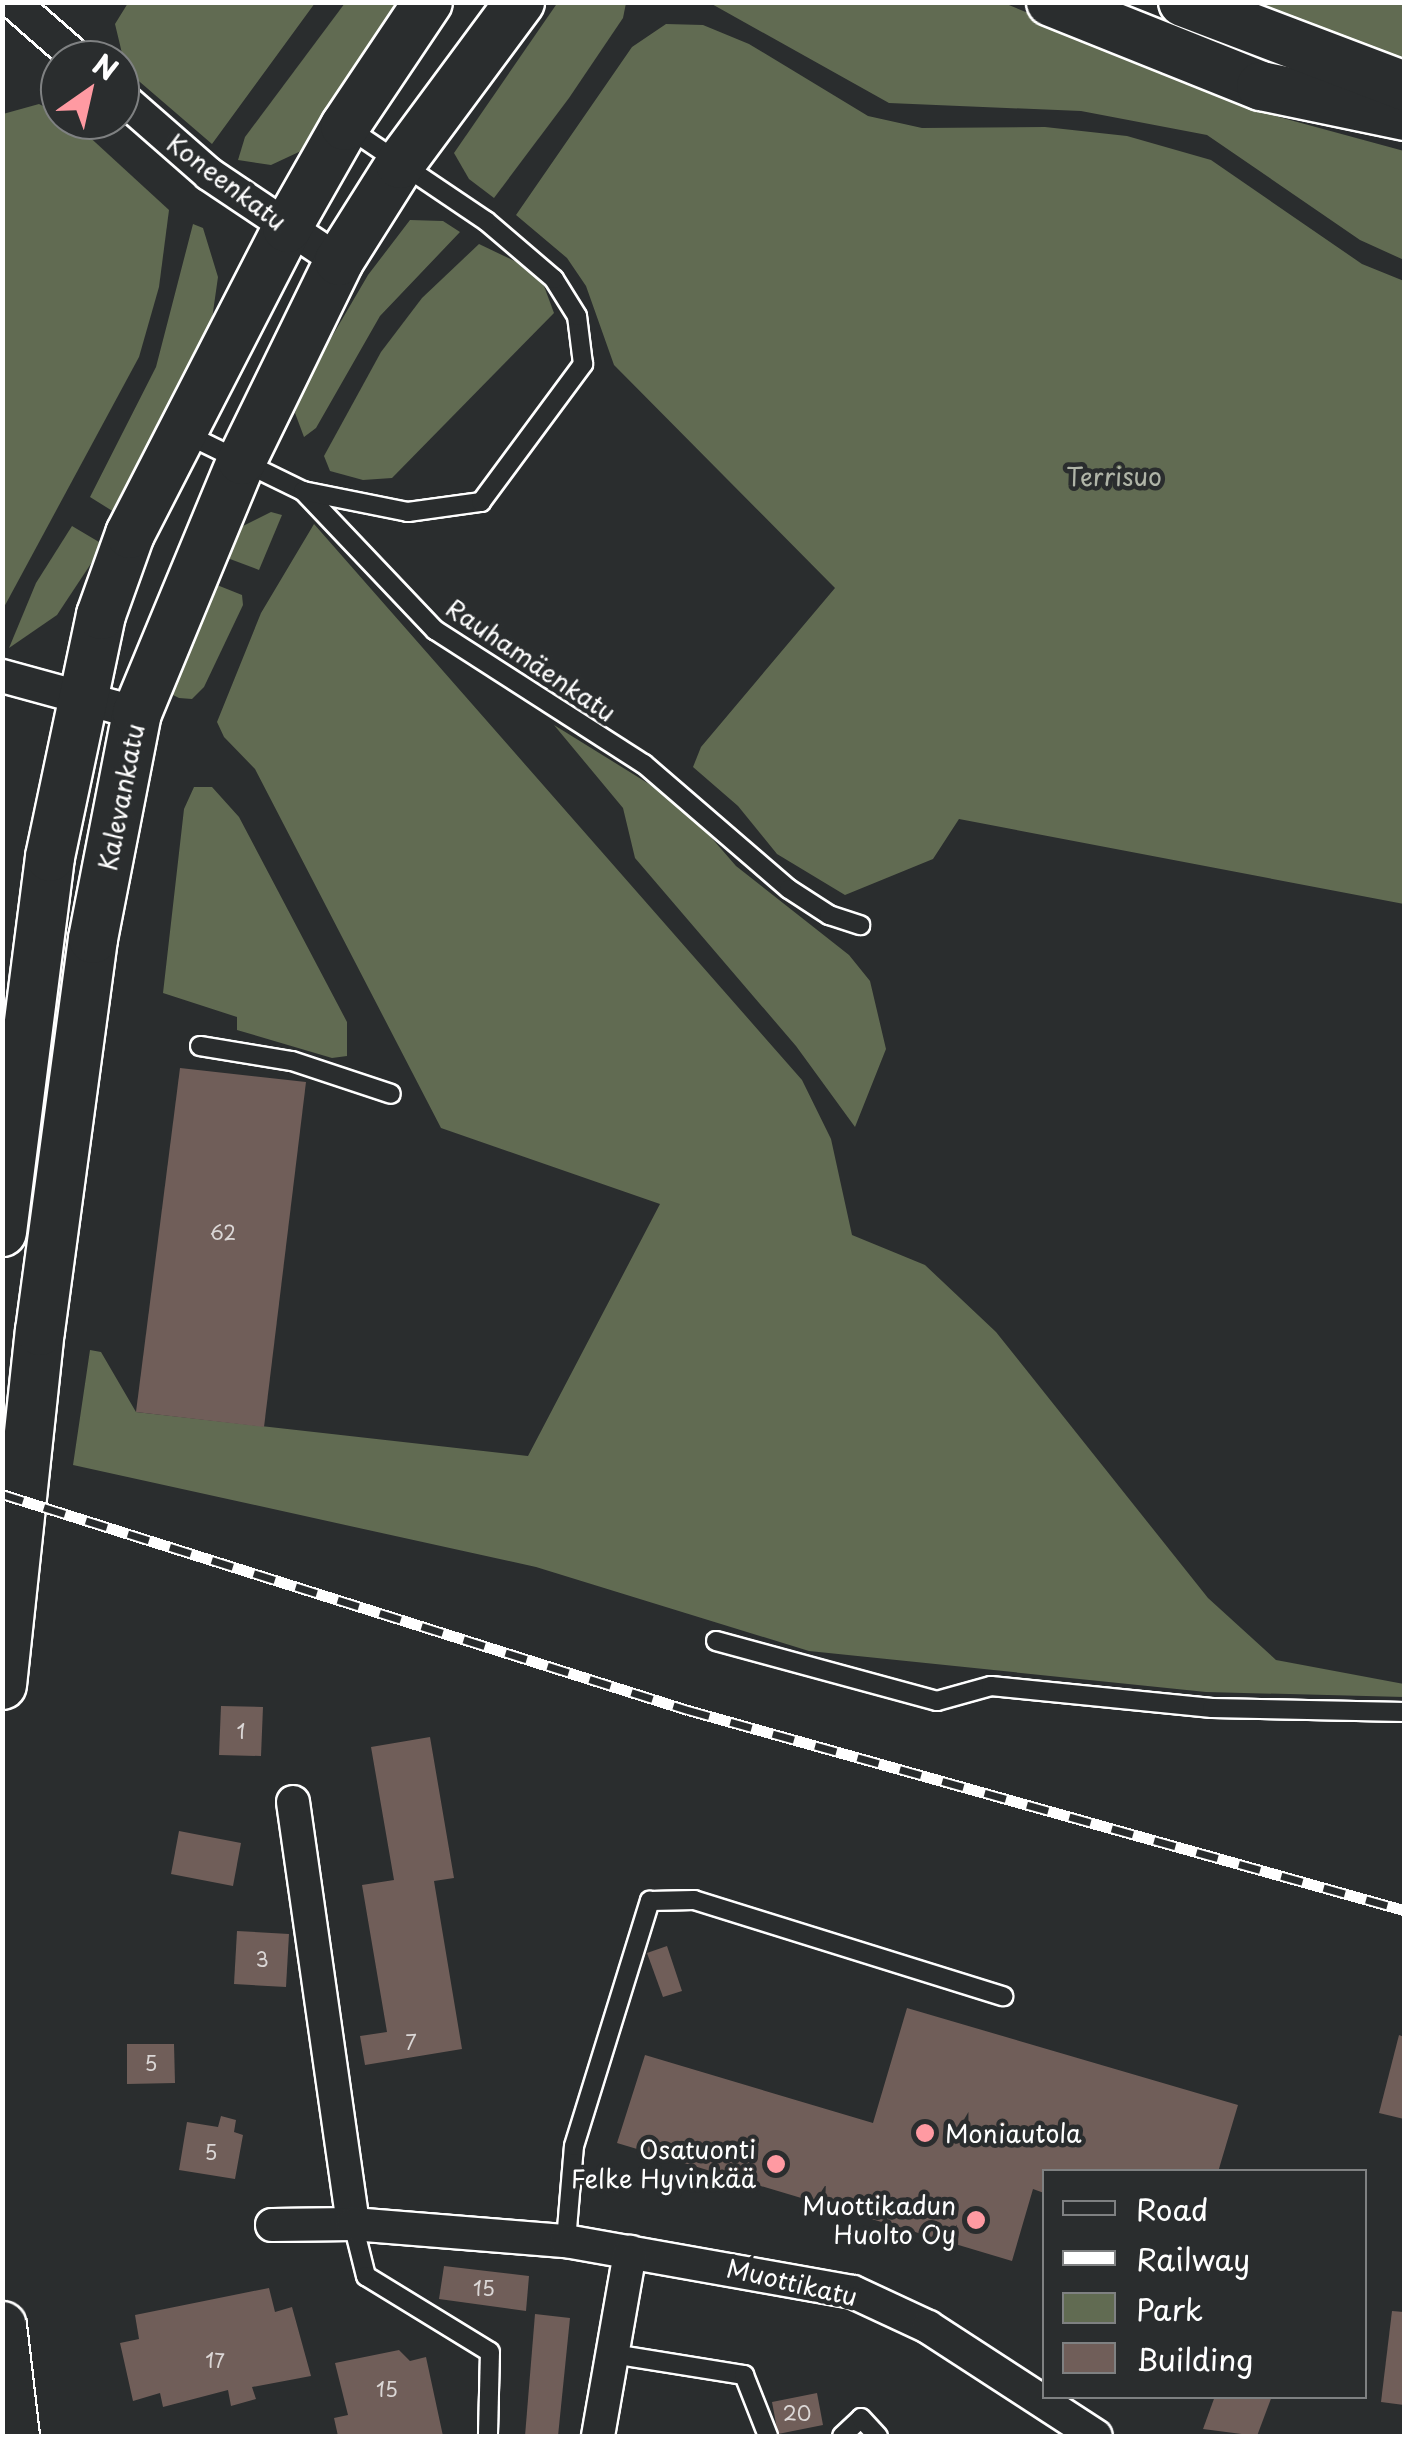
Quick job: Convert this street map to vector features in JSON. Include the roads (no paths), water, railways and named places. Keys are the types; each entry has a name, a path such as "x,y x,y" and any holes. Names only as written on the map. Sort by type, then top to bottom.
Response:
{"main road":[{"path":"2,1232 50,857 80,699 130,534 287,228 345,126 428,2"},
{"name":"Kalevankatu","path":"2,1685 33,1388 93,939 137,712 242,460 339,261 400,164 520,2"},
{"path":"1051,2 1261,86 1404,116"},
{"path":"1183,2 1404,86"},
{"path":"2,2326 15,2436"}],"street":[{"path":"13,2 56,40"},
{"name":"Koneenkatu","path":"140,114 209,174 339,261"},
{"path":"2,676 137,712"},
{"path":"293,1802 353,2224"},
{"name":"Muottikatu","path":"272,2225 353,2224 566,2242 853,2292 928,2327 1096,2436"},
{"path":"598,2436 630,2252"}],"lane":[{"path":"303,491 408,512 481,502 583,364 577,316 554,279 486,221 345,126"},
{"name":"Rauhamäenkatu","path":"181,432 303,491 435,630 644,764 789,889 830,916 860,925"},
{"path":"200,1046 292,1061 391,1094"},
{"path":"716,1641 938,1701 991,1686 1212,1708 1404,1712"},
{"path":"566,2242 574,2146 650,1901 694,1900 1003,1996"},
{"path":"353,2224 366,2276 490,2352 488,2436"},
{"path":"613,2354 744,2375 768,2436"},
{"path":"842,2436 861,2418 878,2436"}],"railway":[{"path":"2,1494 688,1710 1404,1910"}],"place":[{"name":"Moniautola","path":"925,2133"},
{"name":"Osatuonti Felke Hyvinkää","path":"776,2164"},
{"name":"Muottikadun Huolto Oy","path":"976,2220"}],"park label":[{"name":"Terrisuo","path":"1114,476"}]}
